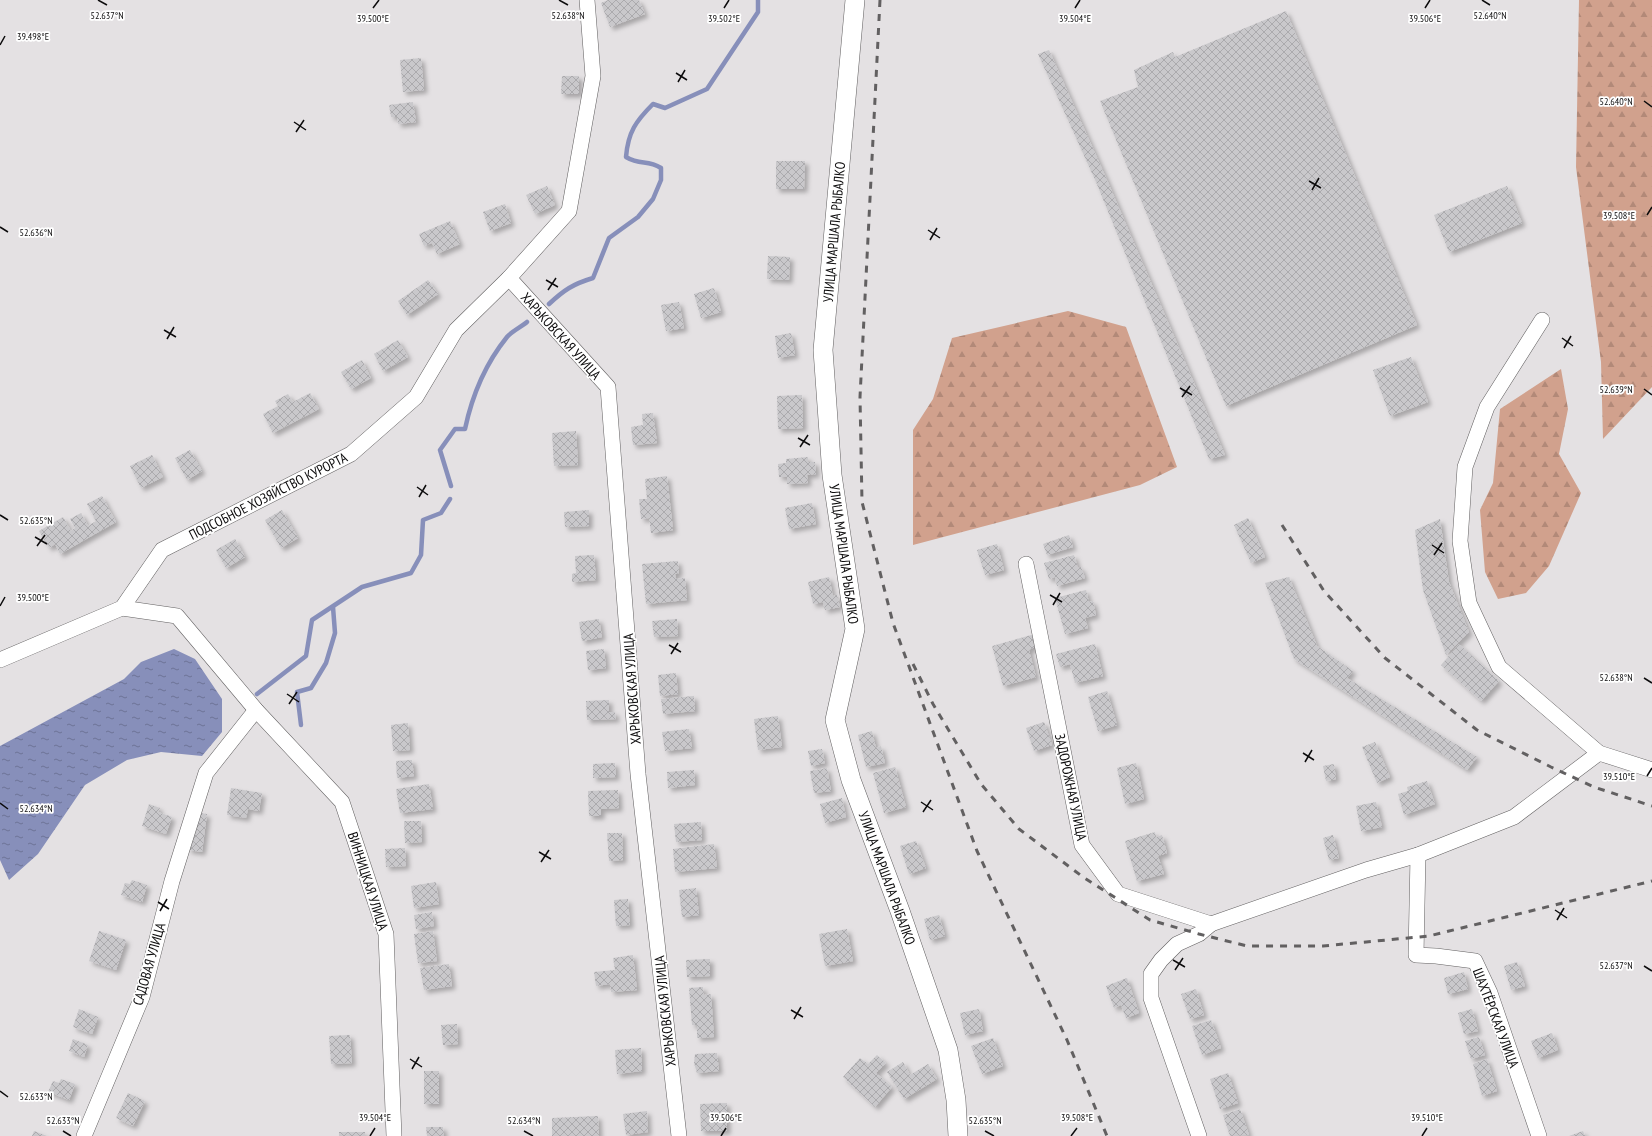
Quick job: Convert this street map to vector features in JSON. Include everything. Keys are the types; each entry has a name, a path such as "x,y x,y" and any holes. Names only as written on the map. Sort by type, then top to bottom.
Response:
{"street":[{"name":"ПОДСОБНОЕ ХОЗЯЙСТВО КУРОРТА","path":"122,608 162,550 351,454 416,397 456,330 509,278 569,212 594,76 587,0"},
{"name":"УЛИЦА МАРШАЛА РЫБАЛКО","path":"855,0 823,350 832,475 855,629 835,720 851,780 900,911 948,1050 956,1100 958,1136"},
{"name":"ХАРЬКОВСКАЯ УЛИЦА","path":"509,278 608,387 638,774 679,1136"},
{"path":"1542,320 1487,408 1465,467 1460,541 1469,603 1499,666 1599,753 1652,770"},
{"name":"ЗАДОРОЖНАЯ УЛИЦА","path":"1026,564 1082,845 1118,894 1211,924"},
{"path":"0,660 122,608"},
{"name":"ВИННИЦКАЯ УЛИЦА","path":"122,608 177,616 256,710 342,802 386,934 394,1136"},
{"name":"САДОВАЯ УЛИЦА","path":"84,1136 142,996 172,881 206,773 256,710"},
{"path":"1199,1136 1151,998 1151,974 1177,944 1199,934 1211,924 1366,870 1418,855 1514,817 1599,753"},
{"name":"ШАХТЁРСКАЯ УЛИЦА","path":"1418,855 1416,955 1475,961 1490,994 1539,1136"}],"green space":[{"path":"1579,0 1652,0 1652,387 1603,439 1601,362 1576,167"},
{"path":"1068,311 1126,327 1177,467 1140,485 913,545 913,430 933,399 952,338"},
{"path":"1561,369 1568,409 1559,454 1581,493 1549,566 1526,593 1498,599 1485,572 1480,510 1493,483 1500,409"}],"water":[{"path":"174,649 195,659 222,699 222,732 202,756 161,752 127,760 85,785 38,854 9,880 0,860 0,746 124,679 141,662"}],"building":[{"path":"608,0 639,0 645,14 610,27 601,3"},
{"path":"1286,11 1417,325 1226,406 1100,101 1138,87 1134,70 1173,52 1175,57"},
{"path":"1049,50 1107,180 1225,455 1209,459 1096,182 1038,54"},
{"path":"421,58 424,90 403,92 400,60"},
{"path":"562,76 579,76 579,94 561,94"},
{"path":"413,102 416,122 398,124 397,117 391,117 389,105"},
{"path":"776,161 805,161 804,189 776,189"},
{"path":"547,186 555,205 535,214 526,195"},
{"path":"1507,186 1522,223 1449,252 1434,215"},
{"path":"505,204 511,223 490,231 483,212"},
{"path":"450,221 460,244 437,254 432,243 424,246 419,234"},
{"path":"768,256 790,257 789,280 767,279"},
{"path":"428,280 438,294 407,315 398,301"},
{"path":"714,288 721,312 701,318 694,294"},
{"path":"679,302 684,328 666,331 661,305"},
{"path":"791,333 795,355 778,358 775,336"},
{"path":"398,340 408,357 383,371 374,354"},
{"path":"1411,357 1428,402 1390,416 1373,370"},
{"path":"362,360 371,378 351,389 341,372"},
{"path":"310,393 319,409 273,433 263,414 278,406 275,401 288,394 293,402"},
{"path":"802,395 803,428 778,429 777,396"},
{"path":"653,413 657,443 633,445 631,427 643,425 642,414"},
{"path":"576,431 578,465 554,466 552,433"},
{"path":"190,450 202,471 187,480 175,458"},
{"path":"152,455 163,477 141,488 130,466"},
{"path":"808,457 808,462 815,462 816,474 807,475 808,483 787,484 787,477 779,477 778,464 786,463 786,459"},
{"path":"667,476 673,530 651,533 649,518 641,519 639,499 647,499 645,479"},
{"path":"102,496 116,522 60,554 55,544 49,548 39,531 63,517 71,531 75,528 70,519 81,513 88,526 96,521 87,504"},
{"path":"812,503 816,524 789,529 785,508"},
{"path":"282,510 298,538 281,548 265,520"},
{"path":"589,510 589,526 565,527 564,512"},
{"path":"1248,518 1265,557 1251,563 1234,525"},
{"path":"1440,519 1449,582 1469,632 1446,655 1423,590 1415,530"},
{"path":"1069,535 1073,547 1047,555 1043,544"},
{"path":"235,539 245,557 226,568 216,550"},
{"path":"997,544 1004,570 985,575 977,550"},
{"path":"594,555 596,580 572,582 572,574 576,573 575,556"},
{"path":"1074,555 1078,568 1081,567 1085,578 1057,586 1055,577 1049,579 1044,563"},
{"path":"678,561 679,573 675,574 676,579 685,578 687,600 646,604 642,564"},
{"path":"829,577 833,596 837,595 840,607 825,610 823,602 813,604 808,582"},
{"path":"1289,577 1317,646 1353,671 1347,678 1477,757 1467,770 1294,659 1265,583"},
{"path":"1086,590 1089,602 1093,601 1096,615 1085,618 1088,628 1065,634 1055,598"},
{"path":"599,619 602,637 582,641 579,622"},
{"path":"677,619 678,636 654,637 652,621"},
{"path":"1035,634 1038,645 1029,650 1036,677 1003,686 992,646"},
{"path":"1095,644 1103,676 1075,683 1070,664 1060,667 1056,654"},
{"path":"1459,644 1499,681 1481,701 1441,665"},
{"path":"604,649 606,668 588,670 586,651"},
{"path":"676,673 678,694 660,696 658,675"},
{"path":"1107,691 1117,725 1098,731 1088,697"},
{"path":"694,696 695,711 663,714 661,699"},
{"path":"609,700 609,712 615,712 616,719 587,720 586,701"},
{"path":"778,716 782,747 758,750 754,719"},
{"path":"1044,722 1052,745 1034,751 1026,728"},
{"path":"408,723 410,750 393,751 391,725"},
{"path":"689,729 692,748 665,751 662,732"},
{"path":"872,731 876,748 881,746 885,763 866,767 858,735"},
{"path":"1375,742 1390,777 1377,783 1362,747"},
{"path":"822,749 825,763 811,766 808,751"},
{"path":"412,760 414,776 397,778 396,761"},
{"path":"615,763 616,777 593,778 593,764"},
{"path":"1136,763 1144,799 1125,804 1117,768"},
{"path":"1334,764 1336,779 1326,781 1323,766"},
{"path":"895,767 906,807 884,813 873,773"},
{"path":"827,768 831,791 814,793 810,771"},
{"path":"694,770 695,785 668,788 667,772"},
{"path":"1427,781 1435,804 1404,815 1398,794 1408,791 1407,787"},
{"path":"429,784 433,809 400,813 396,789"},
{"path":"231,788 262,793 259,811 248,809 246,818 227,815"},
{"path":"618,790 619,808 601,809 601,816 589,816 588,791"},
{"path":"842,798 846,817 825,823 820,804"},
{"path":"1376,802 1382,827 1361,831 1356,806"},
{"path":"149,804 160,808 158,812 172,817 166,834 142,826"},
{"path":"193,812 207,814 202,852 188,850"},
{"path":"404,821 421,821 422,842 405,843"},
{"path":"701,822 702,840 676,842 674,824"},
{"path":"1155,832 1156,837 1162,835 1167,853 1158,856 1164,874 1137,881 1125,841"},
{"path":"607,833 622,833 623,860 609,861"},
{"path":"1333,835 1339,858 1329,860 1323,838"},
{"path":"916,841 926,868 909,874 900,846"},
{"path":"714,844 717,868 675,872 673,849"},
{"path":"405,848 406,866 386,867 385,849"},
{"path":"132,880 147,885 142,902 121,895 125,883 130,884"},
{"path":"436,882 439,904 414,908 411,886"},
{"path":"696,888 699,915 682,917 679,890"},
{"path":"628,899 630,925 616,926 614,900"},
{"path":"432,912 434,926 416,929 414,915"},
{"path":"939,915 945,936 930,940 924,919"},
{"path":"847,929 853,961 825,966 819,934"},
{"path":"99,931 126,940 116,970 89,961"},
{"path":"433,931 437,961 418,963 414,934"},
{"path":"633,955 637,990 611,992 610,984 596,986 594,972 615,970 613,958"},
{"path":"710,959 710,976 687,977 686,960"},
{"path":"1517,962 1525,986 1511,990 1504,966"},
{"path":"449,964 452,986 424,990 420,968"},
{"path":"1464,972 1468,989 1448,994 1444,978"},
{"path":"1127,978 1139,1013 1126,1018 1121,1005 1114,1008 1106,986"},
{"path":"703,987 704,995 711,994 714,1037 697,1038 697,1025 692,1025 689,988"},
{"path":"1196,989 1204,1015 1190,1019 1181,994"},
{"path":"79,1009 98,1017 92,1034 73,1027"},
{"path":"979,1009 983,1031 965,1035 960,1013"},
{"path":"1472,1009 1478,1031 1464,1034 1458,1013"},
{"path":"1211,1020 1221,1048 1202,1055 1192,1026"},
{"path":"457,1024 458,1044 443,1045 441,1025"},
{"path":"1552,1033 1558,1050 1538,1058 1531,1041"},
{"path":"350,1035 352,1063 331,1064 329,1036"},
{"path":"1479,1037 1485,1055 1471,1059 1465,1041"},
{"path":"993,1038 1003,1066 982,1074 971,1046"},
{"path":"73,1039 88,1045 84,1057 69,1051"},
{"path":"641,1048 642,1071 617,1074 615,1050"},
{"path":"717,1053 719,1071 697,1073 694,1063 695,1054"},
{"path":"877,1055 886,1063 876,1073 892,1087 875,1107 843,1077 860,1058 868,1064"},
{"path":"1487,1059 1497,1091 1482,1096 1473,1064"},
{"path":"903,1062 910,1075 928,1064 937,1079 904,1099 887,1072"},
{"path":"424,1071 439,1071 439,1104 424,1104"},
{"path":"1228,1073 1238,1103 1220,1109 1210,1079"},
{"path":"61,1079 75,1084 69,1100 48,1092 53,1081 59,1083"},
{"path":"128,1093 145,1101 133,1126 116,1118"},
{"path":"727,1103 727,1131 701,1131 700,1104"},
{"path":"1240,1109 1249,1135 1230,1136 1223,1115"},
{"path":"647,1111 648,1132 626,1135 623,1114"},
{"path":"598,1116 599,1136 552,1136 552,1118"},
{"path":"426,1127 443,1127 444,1136 427,1136"},
{"path":"34,1131 47,1136 32,1136"},
{"path":"1583,1131 1585,1136 1569,1136"},
{"path":"339,1132 365,1132 365,1136 339,1136"}],"waterway":[{"path":"549,304 569,288 593,278 609,238 638,217 653,199 661,180 661,168 656,165 631,160 626,157 631,134 642,116 653,104 665,108 707,89 758,12 758,0"},
{"path":"451,486 440,450 455,429 465,429 476,392 486,369 499,347 509,335 527,322"},
{"path":"257,694 306,656 312,620 362,587 411,573 421,555 423,520 441,513 450,499"},
{"path":"301,725 297,692 311,688 326,663 335,633 333,607"}],"railway":[{"path":"880,0 860,397 862,502 893,623 977,851 1067,1040 1107,1136"},
{"path":"1282,525 1324,591 1385,658 1477,730 1594,787 1652,806"},
{"path":"913,664 933,704 981,784 1019,829 1083,877 1150,920 1247,946 1323,946 1429,936 1652,881"}]}
